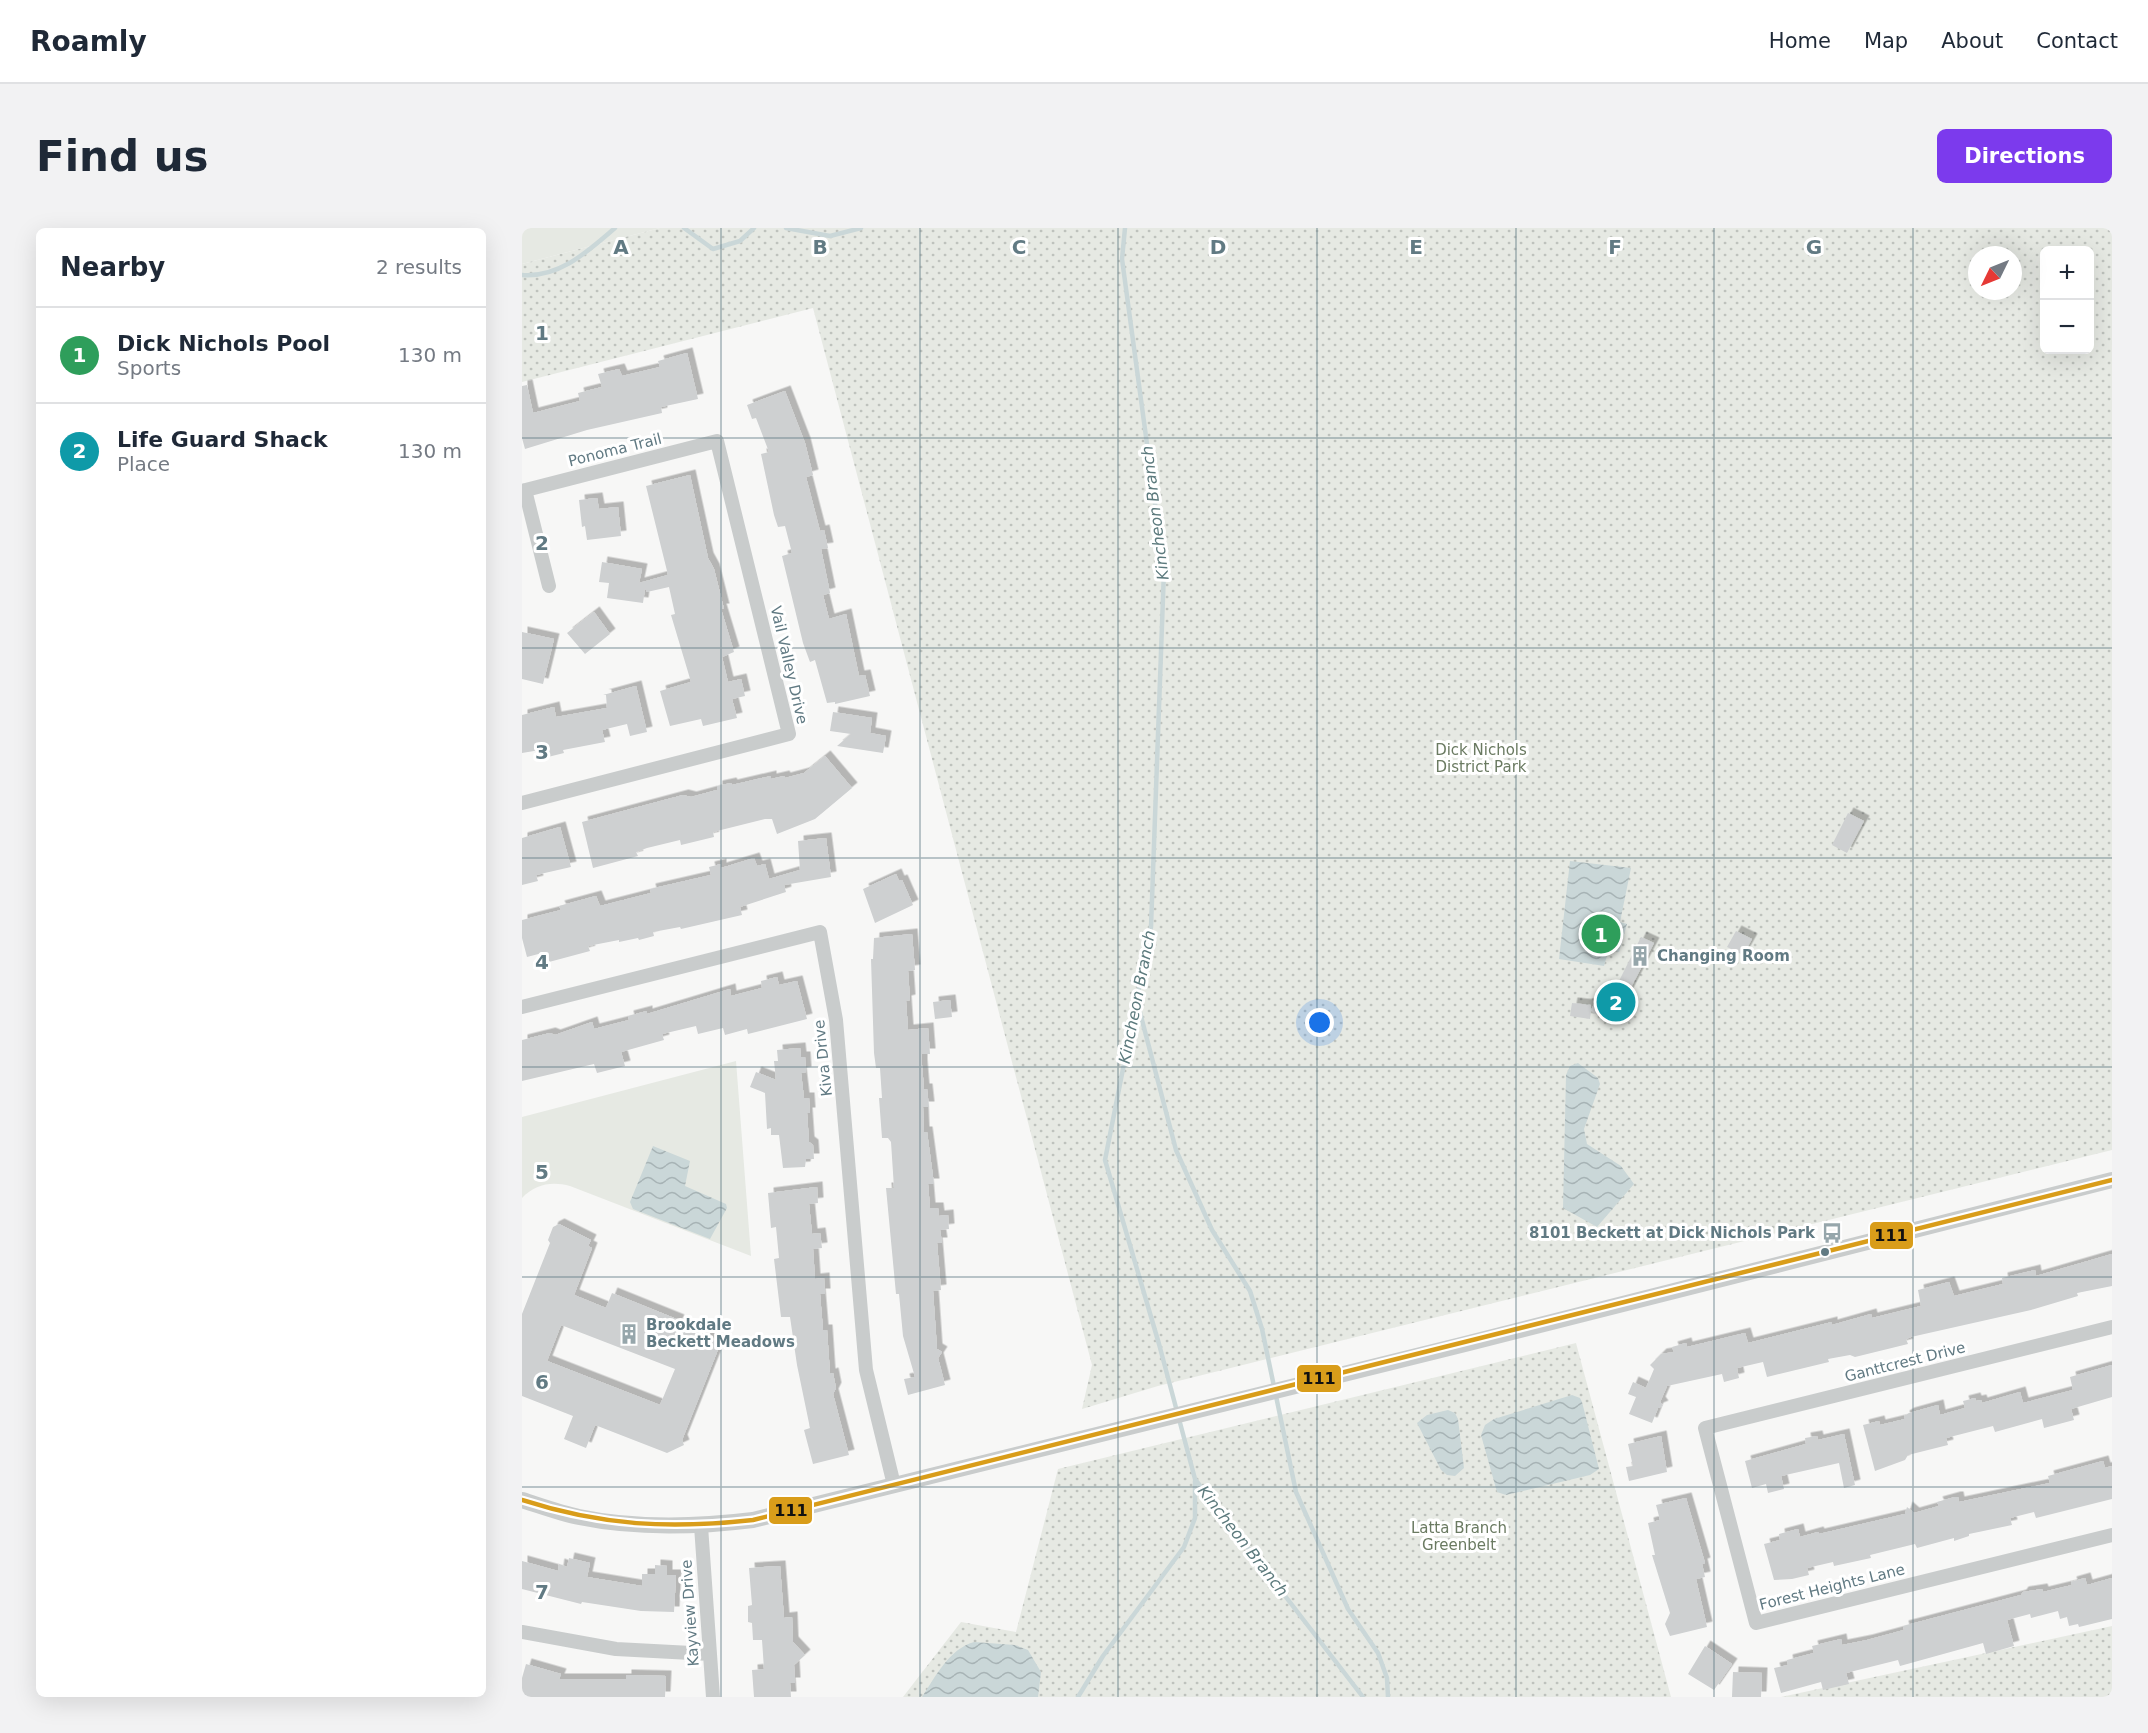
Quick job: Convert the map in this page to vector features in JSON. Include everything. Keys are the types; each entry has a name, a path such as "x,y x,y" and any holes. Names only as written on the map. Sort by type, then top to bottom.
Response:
{"street":[{"name":"Ponoma Trail","path":"524,490 717,441"},
{"name":"Vail Valley Drive","path":"522,803 789,734 717,441"},
{"path":"524,490 549,586"},
{"name":"Kiva Drive","path":"522,1007 820,932 836,1020 866,1370 894,1485"},
{"path":"522,1500 579,1517 631,1524 701,1526 753,1520 2112,1180"},
{"name":"Ganttcrest Drive","path":"1705,1428 2112,1327"},
{"name":"Forest Heights Lane","path":"1705,1428 1756,1623 2112,1535"},
{"name":"Kayview Drive","path":"701,1526 713,1697"},
{"path":"522,1632 616,1649 710,1654"}],"green space":[{"path":"522,228 660,228 522,264"},
{"name":"Dick Nichols District Park","path":"660,228 2112,228 2112,1150 1158,1386 1082,1409 1092,1365 813,308 522,382 522,264"},
{"path":"736,1061 751,1256 570,1186 544,1185 532,1190 522,1198 522,1117"},
{"name":"Latta Branch Greenbelt","path":"1576,1343 1671,1697 903,1697 961,1622 1016,1632 1058,1469"},
{"path":"2112,1626 2112,1697 1781,1697"}],"water":[{"path":"1570,861 1631,868 1620,922 1627,924 1619,952 1609,949 1604,966 1559,959"},
{"path":"1578,1063 1598,1078 1600,1084 1584,1129 1587,1144 1621,1166 1634,1184 1597,1227 1563,1208 1566,1075 1570,1066"},
{"path":"653,1146 690,1161 685,1186 726,1204 727,1208 710,1239 633,1209 630,1202"},
{"path":"1572,1395 1580,1398 1582,1402 1599,1469 1590,1475 1506,1495 1497,1492 1481,1435 1485,1425 1494,1419"},
{"path":"1448,1410 1455,1413 1458,1419 1464,1468 1455,1476 1447,1475 1441,1470 1417,1423 1427,1415"},
{"path":"974,1642 1015,1645 1028,1650 1041,1672 1038,1697 922,1697 950,1657"}],"building":[{"path":"687,353 698,399 661,407 662,413 587,430 525,449 522,438 522,386 527,385 533,413 580,401 578,393 602,387 598,374 619,369 622,376 660,367 658,361"},
{"path":"785,391 805,443 813,475 806,477 820,531 824,530 828,548 821,549 830,593 823,595 829,619 846,614 859,676 865,675 870,696 835,704 835,702 827,703 815,660 810,662 803,643 782,556 792,553 785,526 778,527 774,515 761,454 769,452 756,418 752,419 747,405"},
{"path":"690,475 708,558 714,569 724,609 721,609 734,652 722,657 728,682 741,679 745,696 732,699 737,718 703,726 701,719 670,726 660,691 691,682 671,615 675,614 669,587 647,592 645,588 643,603 607,598 609,583 599,582 602,562 642,569 639,583 668,575 646,486"},
{"path":"597,498 599,509 618,507 621,536 587,540 585,526 582,527 579,500"},
{"path":"594,612 610,634 585,654 567,633"},
{"path":"522,632 554,639 543,684 522,679"},
{"path":"636,686 647,732 630,736 627,724 602,730 605,742 563,750 564,753 548,757 546,749 522,753 522,715 554,707 556,717 607,708 606,695 603,695"},
{"path":"833,712 872,718 870,733 886,736 883,753 837,746 851,734 830,731"},
{"path":"825,756 852,788 815,819 777,834 772,819 765,819 713,832 714,837 681,845 680,840 647,848 636,852 638,856 593,868 582,822 683,795 691,797 717,790 717,786 771,776 771,779 784,776 785,778 804,773"},
{"path":"1848,813 1864,821 1847,853 1832,845"},
{"path":"560,827 571,867 536,875 538,881 522,885 522,838"},
{"path":"826,838 831,877 784,885 786,892 740,907 742,915 681,929 680,927 653,932 654,936 639,940 638,938 619,942 619,940 588,946 590,951 549,962 546,952 527,957 522,938 522,920 561,910 559,906 596,896 600,906 651,893 650,889 711,875 709,867 721,864 721,868 754,858 757,866 765,864 769,879 800,870 798,841"},
{"path":"896,874 899,881 902,880 913,905 875,923 863,889"},
{"path":"1736,931 1752,939 1743,955 1727,947"},
{"path":"912,934 915,970 908,971 910,1000 906,1001 908,1030 928,1028 930,1054 922,1054 922,1065 924,1089 927,1089 929,1107 923,1107 924,1132 927,1132 934,1184 928,1184 930,1208 938,1208 939,1216 948,1215 949,1229 940,1230 942,1243 937,1243 941,1290 933,1291 937,1349 942,1352 938,1358 945,1385 908,1395 904,1379 915,1377 903,1336 899,1294 896,1294 886,1188 894,1188 891,1142 888,1138 882,1138 879,1098 882,1098 880,1068 876,1068 874,1053 871,959 873,959 874,938"},
{"path":"1641,937 1654,943 1612,1024 1591,1011 1590,1019 1570,1016 1572,1003 1591,1005 1591,1010 1601,991 1611,997"},
{"path":"777,977 779,985 797,981 807,1019 748,1034 747,1029 725,1035 723,1028 698,1034 696,1026 662,1034 664,1040 621,1052 625,1066 597,1073 594,1064 522,1081 522,1040 550,1033 555,1035 592,1022 594,1029 629,1020 628,1016 647,1011 647,1014 730,989 731,996 762,988 761,981"},
{"path":"950,1000 952,1017 935,1019 933,1002"},
{"path":"800,1048 801,1057 805,1057 806,1072 801,1073 804,1098 809,1098 810,1113 807,1113 809,1142 813,1145 814,1159 806,1159 805,1167 783,1168 779,1135 771,1135 771,1128 767,1129 765,1093 750,1087 756,1072 776,1080 774,1061 778,1061 777,1050"},
{"path":"817,1187 818,1203 809,1204 812,1234 820,1233 822,1248 813,1249 815,1279 824,1278 825,1294 820,1294 823,1330 827,1330 830,1374 833,1373 836,1388 833,1394 849,1455 813,1464 804,1430 810,1428 790,1317 781,1317 774,1259 779,1258 776,1227 771,1228 768,1193"},
{"name":"Brookdale Beckett Meadows","path":"559,1224 591,1240 588,1246 592,1248 574,1295 606,1308 612,1293 679,1320 677,1324 721,1342 682,1440 684,1445 667,1453 595,1425 586,1448 564,1439 573,1416 522,1396 522,1314 550,1243 548,1240 553,1227","holes":["561,1325 675,1369 660,1405 547,1361"]},
{"path":"2112,1254 2112,1286 2077,1293 2078,1296 2031,1310 1911,1337 1906,1339 1908,1344 1855,1357 1850,1355 1828,1359 1829,1362 1767,1377 1763,1362 1737,1368 1739,1378 1724,1382 1722,1374 1667,1386 1660,1402 1663,1406 1658,1408 1652,1423 1629,1414 1636,1397 1628,1394 1633,1382 1646,1388 1654,1369 1650,1365 1661,1354 1674,1352 1672,1347 1686,1343 1687,1347 1745,1333 1748,1343 1871,1314 1872,1318 1921,1306 1918,1290 1949,1282 1954,1296 2003,1284 2002,1278 2035,1270 2036,1276"},
{"path":"2112,1365 2112,1397 2071,1409 2074,1420 2044,1428 2042,1419 1995,1432 1993,1426 1946,1438 1948,1445 1908,1455 1905,1460 1875,1471 1863,1425 1879,1421 1880,1425 1905,1419 1904,1416 1909,1413 1938,1405 1940,1415 1965,1408 1963,1401 1975,1398 1976,1401 1981,1400 1982,1403 2020,1392 2023,1403 2073,1390 2070,1377"},
{"path":"1844,1434 1855,1485 1844,1488 1839,1463 1781,1476 1784,1489 1768,1493 1766,1484 1752,1488 1745,1461 1806,1444 1805,1438 1817,1436 1818,1440"},
{"path":"1661,1436 1667,1472 1629,1481 1626,1467 1633,1466 1628,1444"},
{"path":"2103,1461 2105,1468 2112,1466 2112,1499 2036,1518 2034,1512 2010,1518 2012,1525 1969,1534 1969,1536 1954,1541 1954,1538 1917,1548 1915,1544 1870,1555 1871,1558 1834,1566 1833,1562 1807,1568 1809,1575 1774,1580 1764,1544 1780,1540 1779,1534 1798,1529 1800,1537 1818,1532 1819,1534 1905,1514 1907,1507 1914,1513 1939,1506 1937,1502 1955,1497 1958,1497 1959,1502 2050,1483 2048,1476"},
{"path":"1686,1498 1705,1563 1702,1564 1705,1577 1696,1579 1707,1627 1670,1636 1665,1624 1670,1613 1652,1555 1655,1555 1648,1523 1660,1520 1656,1505"},
{"path":"569,1558 590,1563 587,1577 642,1586 642,1574 655,1574 655,1565 667,1566 667,1575 676,1575 674,1612 641,1611 582,1602 581,1604 522,1589 522,1561 558,1571 559,1564 567,1567"},
{"path":"780,1566 784,1618 792,1617 793,1642 805,1655 794,1665 795,1683 790,1683 791,1697 754,1697 752,1670 764,1669 762,1640 753,1640 752,1623 748,1622 748,1606 752,1605 749,1568"},
{"path":"2085,1578 2087,1585 2112,1578 2112,1619 2079,1627 2078,1624 2069,1626 2067,1617 2060,1619 2058,1611 2031,1618 2030,1614 2007,1620 2014,1646 1986,1654 1983,1643 1900,1666 1898,1660 1846,1673 1849,1684 1823,1690 1821,1682 1781,1693 1774,1668 1788,1665 1787,1660 1814,1653 1812,1646 1841,1639 1842,1645 1867,1640 1904,1630 1903,1626 2021,1595 2023,1592 2042,1589 2043,1592 2072,1585 2071,1582"},
{"path":"1705,1646 1732,1664 1714,1690 1688,1674"},
{"path":"526,1664 561,1674 559,1679 626,1679 626,1675 666,1676 665,1697 522,1697 522,1678"},
{"path":"1733,1672 1762,1673 1761,1697 1732,1697"}],"waterway":[{"path":"522,275 536,275 561,268 584,254 615,228"},
{"path":"684,228 713,249 740,241 754,228"},
{"path":"786,228 830,236 861,228"},
{"name":"Kincheon Branch","path":"1125,228 1122,259 1164,570 1151,927 1105,1160 1159,1344 1195,1479 1363,1697"},
{"path":"1137,1001 1176,1150 1212,1230 1250,1291 1262,1329 1296,1492 1348,1609 1378,1653 1387,1678 1388,1697"},
{"path":"1078,1697 1103,1656 1184,1547 1195,1518 1195,1481"}],"transit line":[{"name":"111","path":"522,1500 580,1515 636,1523 693,1524 753,1520 2112,1180"}],"place":[{"name":"Dick Nichols Pool","path":"1601,934"},
{"name":"Changing Room","path":"1640,956"},
{"name":"Life Guard Shack","path":"1616,1002"},
{"name":"8101 Beckett at Dick Nichols Park","path":"1832,1233"},
{"name":"Brookdale Beckett Meadows","path":"629,1334"}]}
